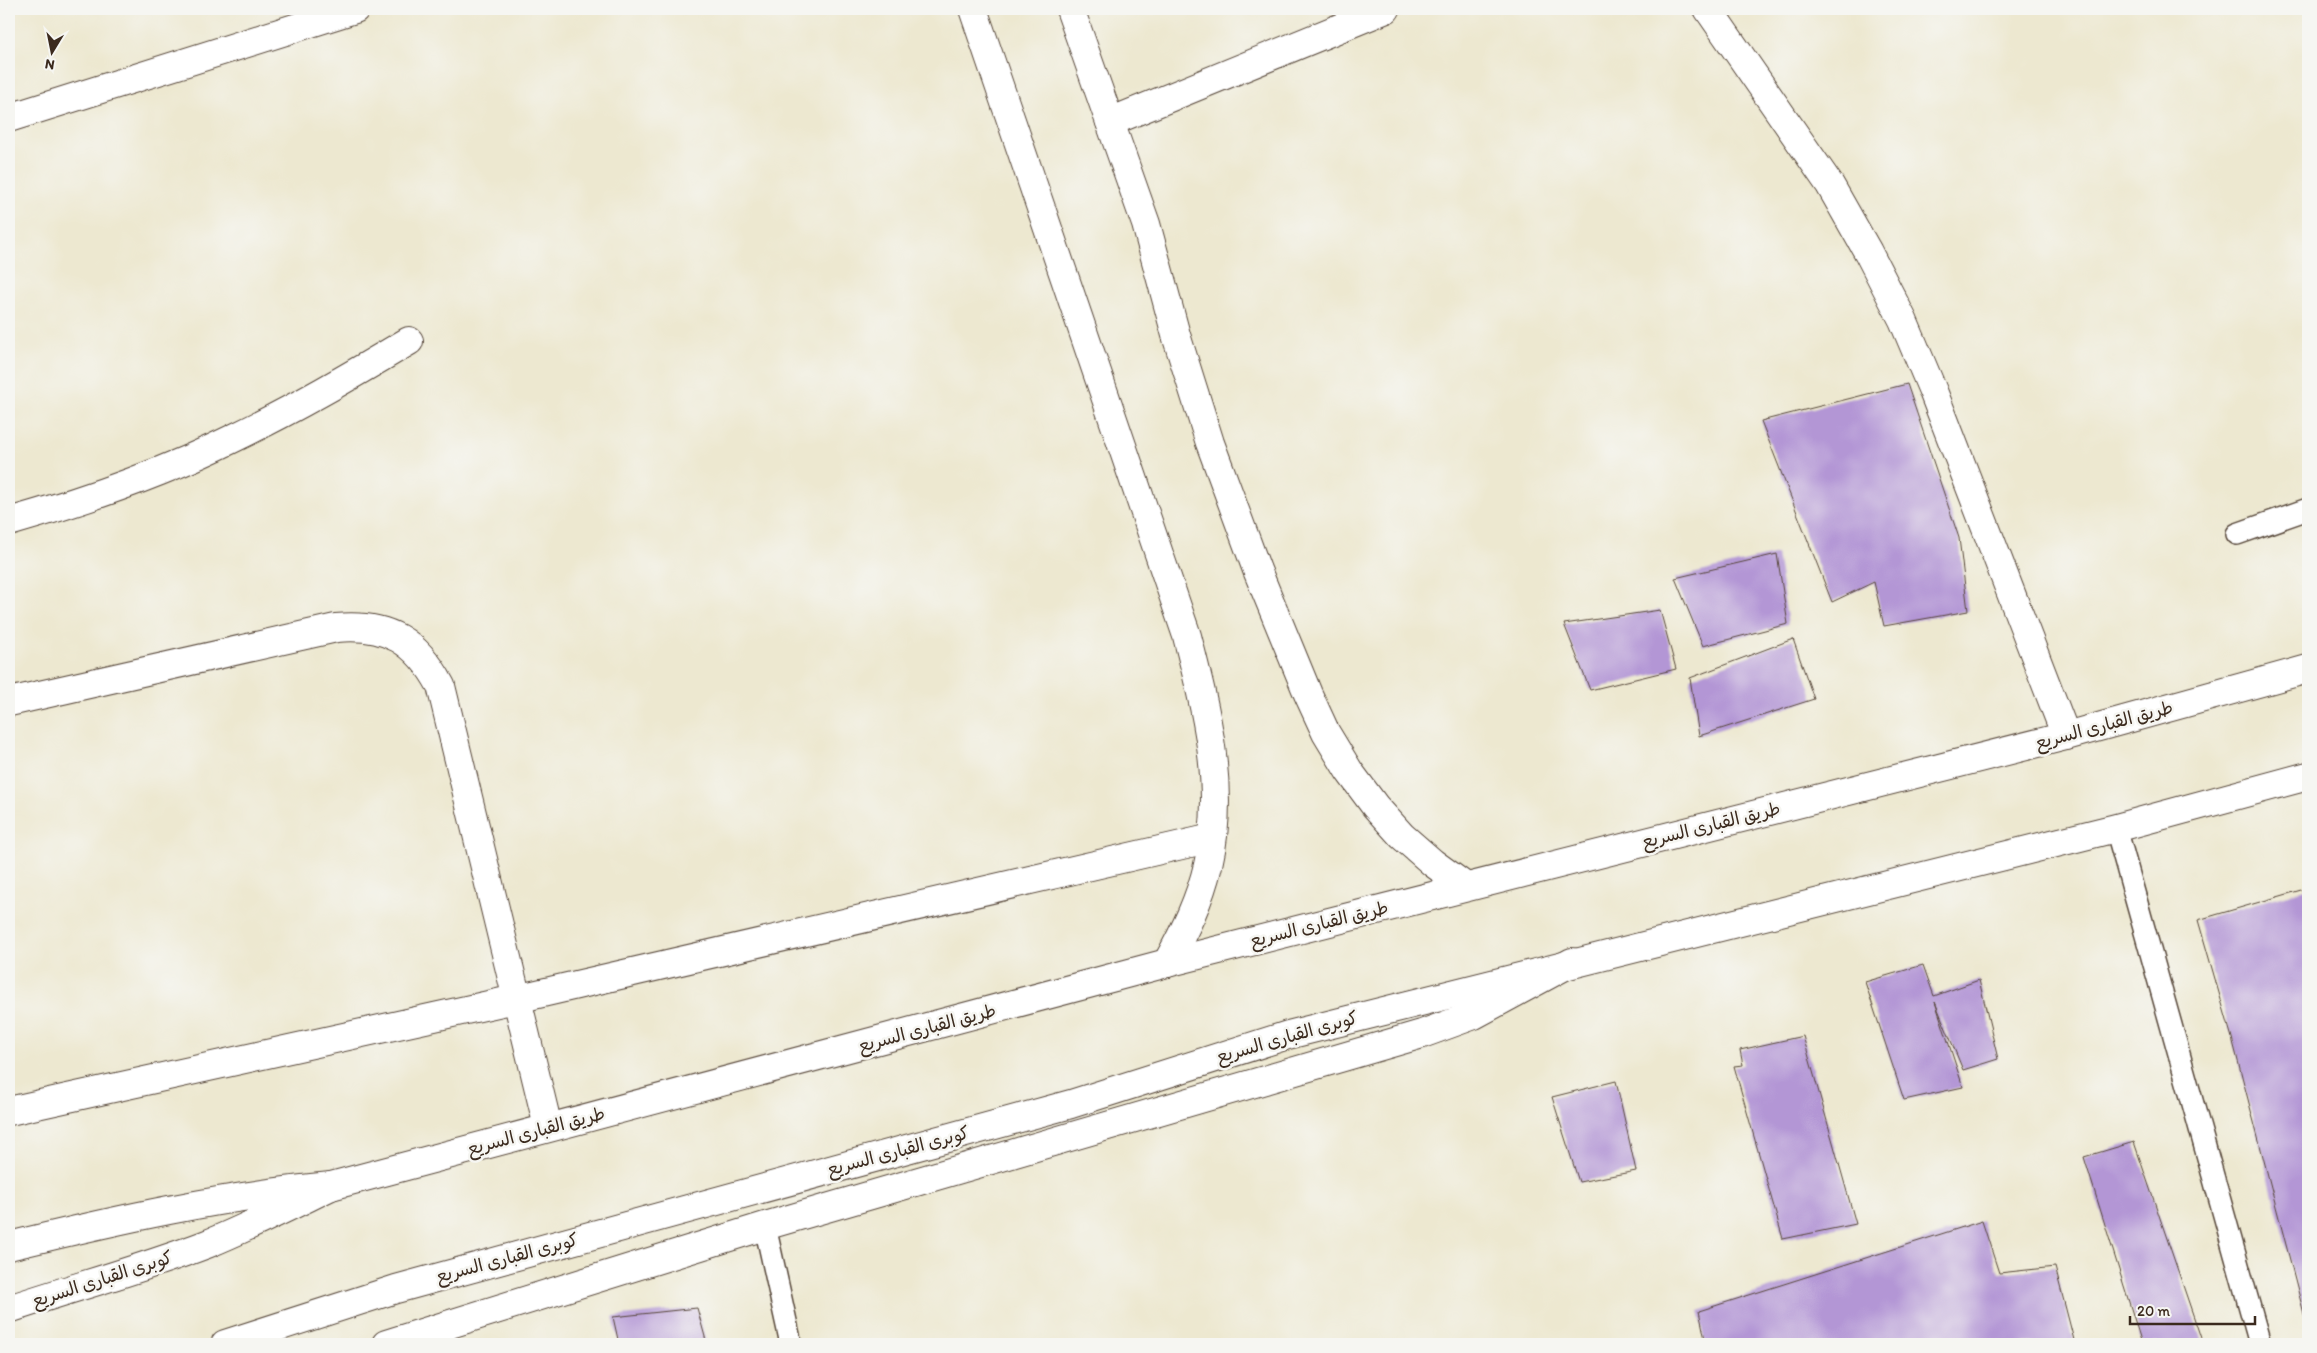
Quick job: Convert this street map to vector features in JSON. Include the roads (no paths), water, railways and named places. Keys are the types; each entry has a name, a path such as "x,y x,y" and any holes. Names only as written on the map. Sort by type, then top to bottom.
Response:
{"main road":[{"path":"9,118 354,9"},
{"path":"973,9 1187,636 1202,695 1216,792 1212,838 1208,865 1198,900 1167,963"},
{"path":"1070,9 1146,224 1176,335 1210,443 1257,570 1326,733 1349,771 1375,806 1402,836 1466,887"},
{"path":"1110,122 1386,9"},
{"path":"1708,9 1830,185 1868,252 1903,320 1933,391 2066,736"},
{"path":"9,522 58,508 144,478 235,438 323,392 409,341"},
{"path":"9,702 336,628 356,626 376,629 396,636 415,648 430,665 441,686 548,1127"},
{"name":"طريق القبارى السريع","path":"331,1186 1167,963 2066,736 2308,669"},
{"path":"386,1344 443,1336 765,1226 1422,1034 1474,1014 1572,962 2116,828 2308,776"},
{"path":"9,1111 516,999 1212,838"},
{"name":"كوبرى القبارى السريع","path":"225,1344 396,1288 1071,1104 1288,1035 1572,962"},
{"path":"9,1246 185,1205 331,1186"},
{"name":"كوبرى القبارى السريع","path":"9,1309 144,1266 208,1243 270,1216 331,1186"}],"lane":[{"path":"2237,534 2308,509"},
{"path":"2116,828 2260,1344"},
{"path":"765,1226 791,1344"}]}
